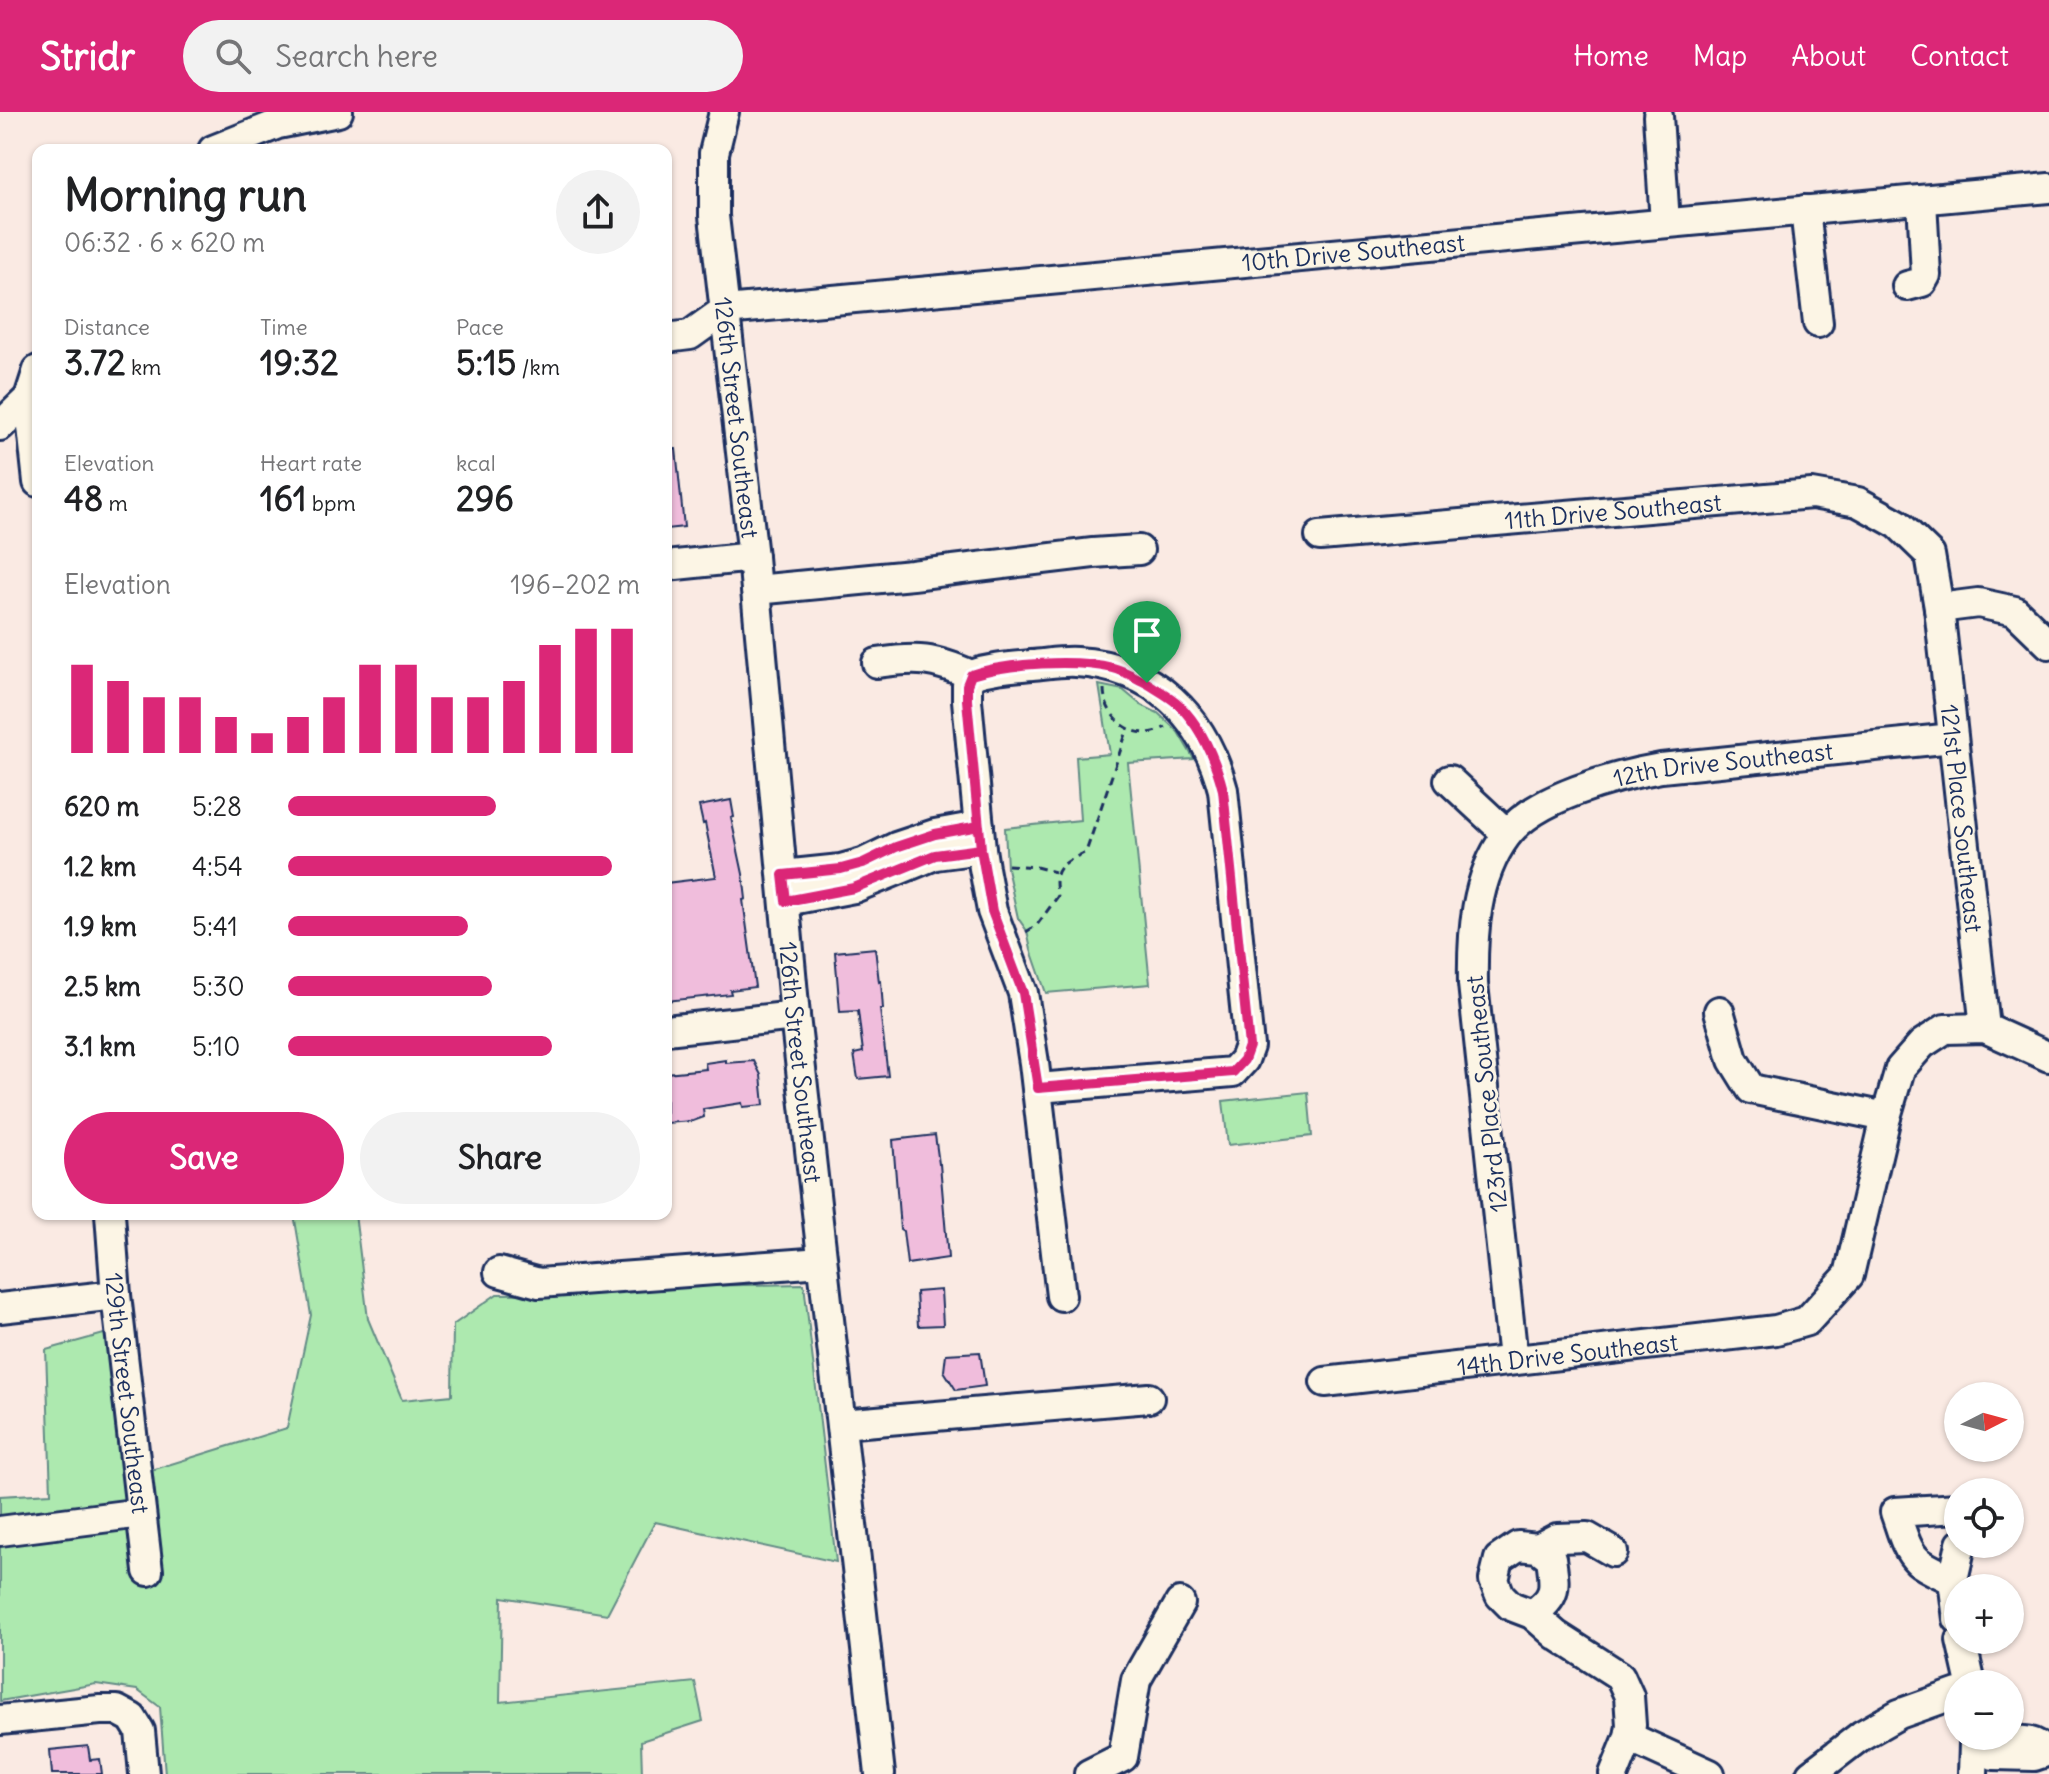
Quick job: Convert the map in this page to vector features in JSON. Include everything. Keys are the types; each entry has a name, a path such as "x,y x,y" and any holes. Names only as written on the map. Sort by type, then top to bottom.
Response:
{"street":[{"path":"228,144 278,124 338,112"},
{"name":"126th Street Southeast","path":"724,112 714,153 714,216 753,557 795,1016 880,1774"},
{"path":"1658,116 1665,223"},
{"name":"10th Drive Southeast","path":"725,310 2049,188"},
{"path":"1907,286 1922,282 1926,275 1922,200"},
{"path":"1805,210 1818,323"},
{"path":"672,337 690,335 725,310"},
{"path":"0,426 32,399"},
{"name":"11th Drive Southeast","path":"1320,536 1812,494 1858,502 1898,524"},
{"name":"121st Place Southeast","path":"1898,524 1930,555 1939,608 1985,1028"},
{"path":"756,590 1139,550"},
{"path":"672,565 753,557"},
{"path":"1939,608 1978,603 2015,611 2049,644"},
{"path":"877,663 910,658 944,662 971,675 989,669 1075,662 1116,669 1147,683 1178,704 1202,736 1216,765 1223,790 1249,1046 1244,1060 1233,1072 1038,1088"},
{"path":"971,675 967,700 981,848 992,911 1023,993 1038,1088 1061,1296"},
{"name":"12th Drive Southeast","path":"1507,834 1559,798 1627,774 1953,738"},
{"path":"1449,780 1507,834"},
{"path":"785,888 863,863 896,847 935,834 981,848"},
{"name":"123rd Place Southeast","path":"1507,834 1493,857 1481,890 1472,942 1473,984 1513,1359"},
{"path":"1719,1011 1733,1060 1751,1089 1886,1117 1900,1069 1922,1044 1945,1029 1985,1028 2049,1057"},
{"path":"672,1029 795,1016"},
{"name":"14th Drive Southeast","path":"1325,1382 1776,1330 1807,1321 1849,1275 1886,1117"},
{"name":"129th Street Southeast","path":"110,1220 116,1295 148,1571"},
{"path":"499,1272 539,1283 822,1262"},
{"path":"0,1308 116,1295"},
{"path":"841,1424 1149,1398"},
{"path":"1944,1509 1895,1512 1913,1555 1920,1563 1944,1575"},
{"path":"0,1531 141,1513"},
{"path":"1538,1548 1557,1538 1587,1537 1613,1552"},
{"path":"1532,1614 1552,1597 1554,1581 1551,1558 1538,1548 1518,1546 1499,1559 1494,1580 1500,1595 1511,1606 1532,1614 1556,1635 1620,1676 1629,1696 1629,1737 1614,1774"},
{"path":"1089,1774 1123,1757 1136,1680 1180,1603"},
{"path":"1811,1774 1862,1735 1899,1714 1944,1698"},
{"path":"0,1720 117,1710 132,1718 140,1731 144,1774"},
{"path":"1629,1737 1710,1774"},
{"path":"2024,1741 2039,1744 2046,1751"},
{"path":"1973,1774 1978,1750"}],"path":[{"path":"1106,667 1104,699 1113,716 1123,726 1151,733 1171,725 1186,714"},
{"path":"1005,945 1037,925 1058,896 1054,882 1056,873 1066,861 1086,852 1128,728"},
{"path":"981,848 1012,865 1056,873"}],"green space":[{"path":"1099,685 1123,690 1141,705 1158,713 1178,732 1194,759 1128,763 1150,984 1046,993 1027,931 1018,918 1007,868 1005,828 1080,820 1076,757 1110,754"},
{"path":"1308,1092 1312,1136 1228,1145 1223,1101"},
{"path":"295,1220 356,1220 368,1319 402,1400 452,1395 453,1325 497,1294 804,1284 836,1562 655,1522 607,1614 502,1597 500,1702 695,1682 703,1721 641,1741 642,1774 165,1774 160,1707 137,1690 96,1684 0,1701 0,1496 51,1493 46,1350 111,1332 126,1478 287,1428 311,1315"}],"building":[{"path":"672,449 676,449 684,527 672,528"},
{"path":"731,800 734,817 731,818 743,874 746,899 743,900 755,987 730,990 731,994 672,1000 672,882 716,877 699,806"},
{"path":"875,948 881,981 883,1009 880,1009 888,1076 858,1079 854,1054 863,1052 858,1011 840,1012 835,952"},
{"path":"754,1061 761,1075 764,1105 743,1107 742,1103 703,1109 704,1117 672,1123 672,1072 706,1069 705,1063"},
{"path":"935,1135 948,1258 907,1264 903,1231 900,1229 893,1140"},
{"path":"941,1290 943,1325 918,1326 916,1292"},
{"path":"980,1352 985,1386 956,1390 944,1371 946,1354"},
{"path":"88,1746 90,1760 100,1759 102,1774 52,1774 50,1750"}],"route":[{"path":"1147,683 1116,669 1075,662 989,669 971,675 967,700 979,826 981,849 935,855 854,888 786,901 783,875 841,869 935,834 979,826 992,911 1023,993 1038,1088 1233,1072 1244,1060 1249,1046 1223,790 1216,765 1202,736 1178,704 1147,683"}]}
